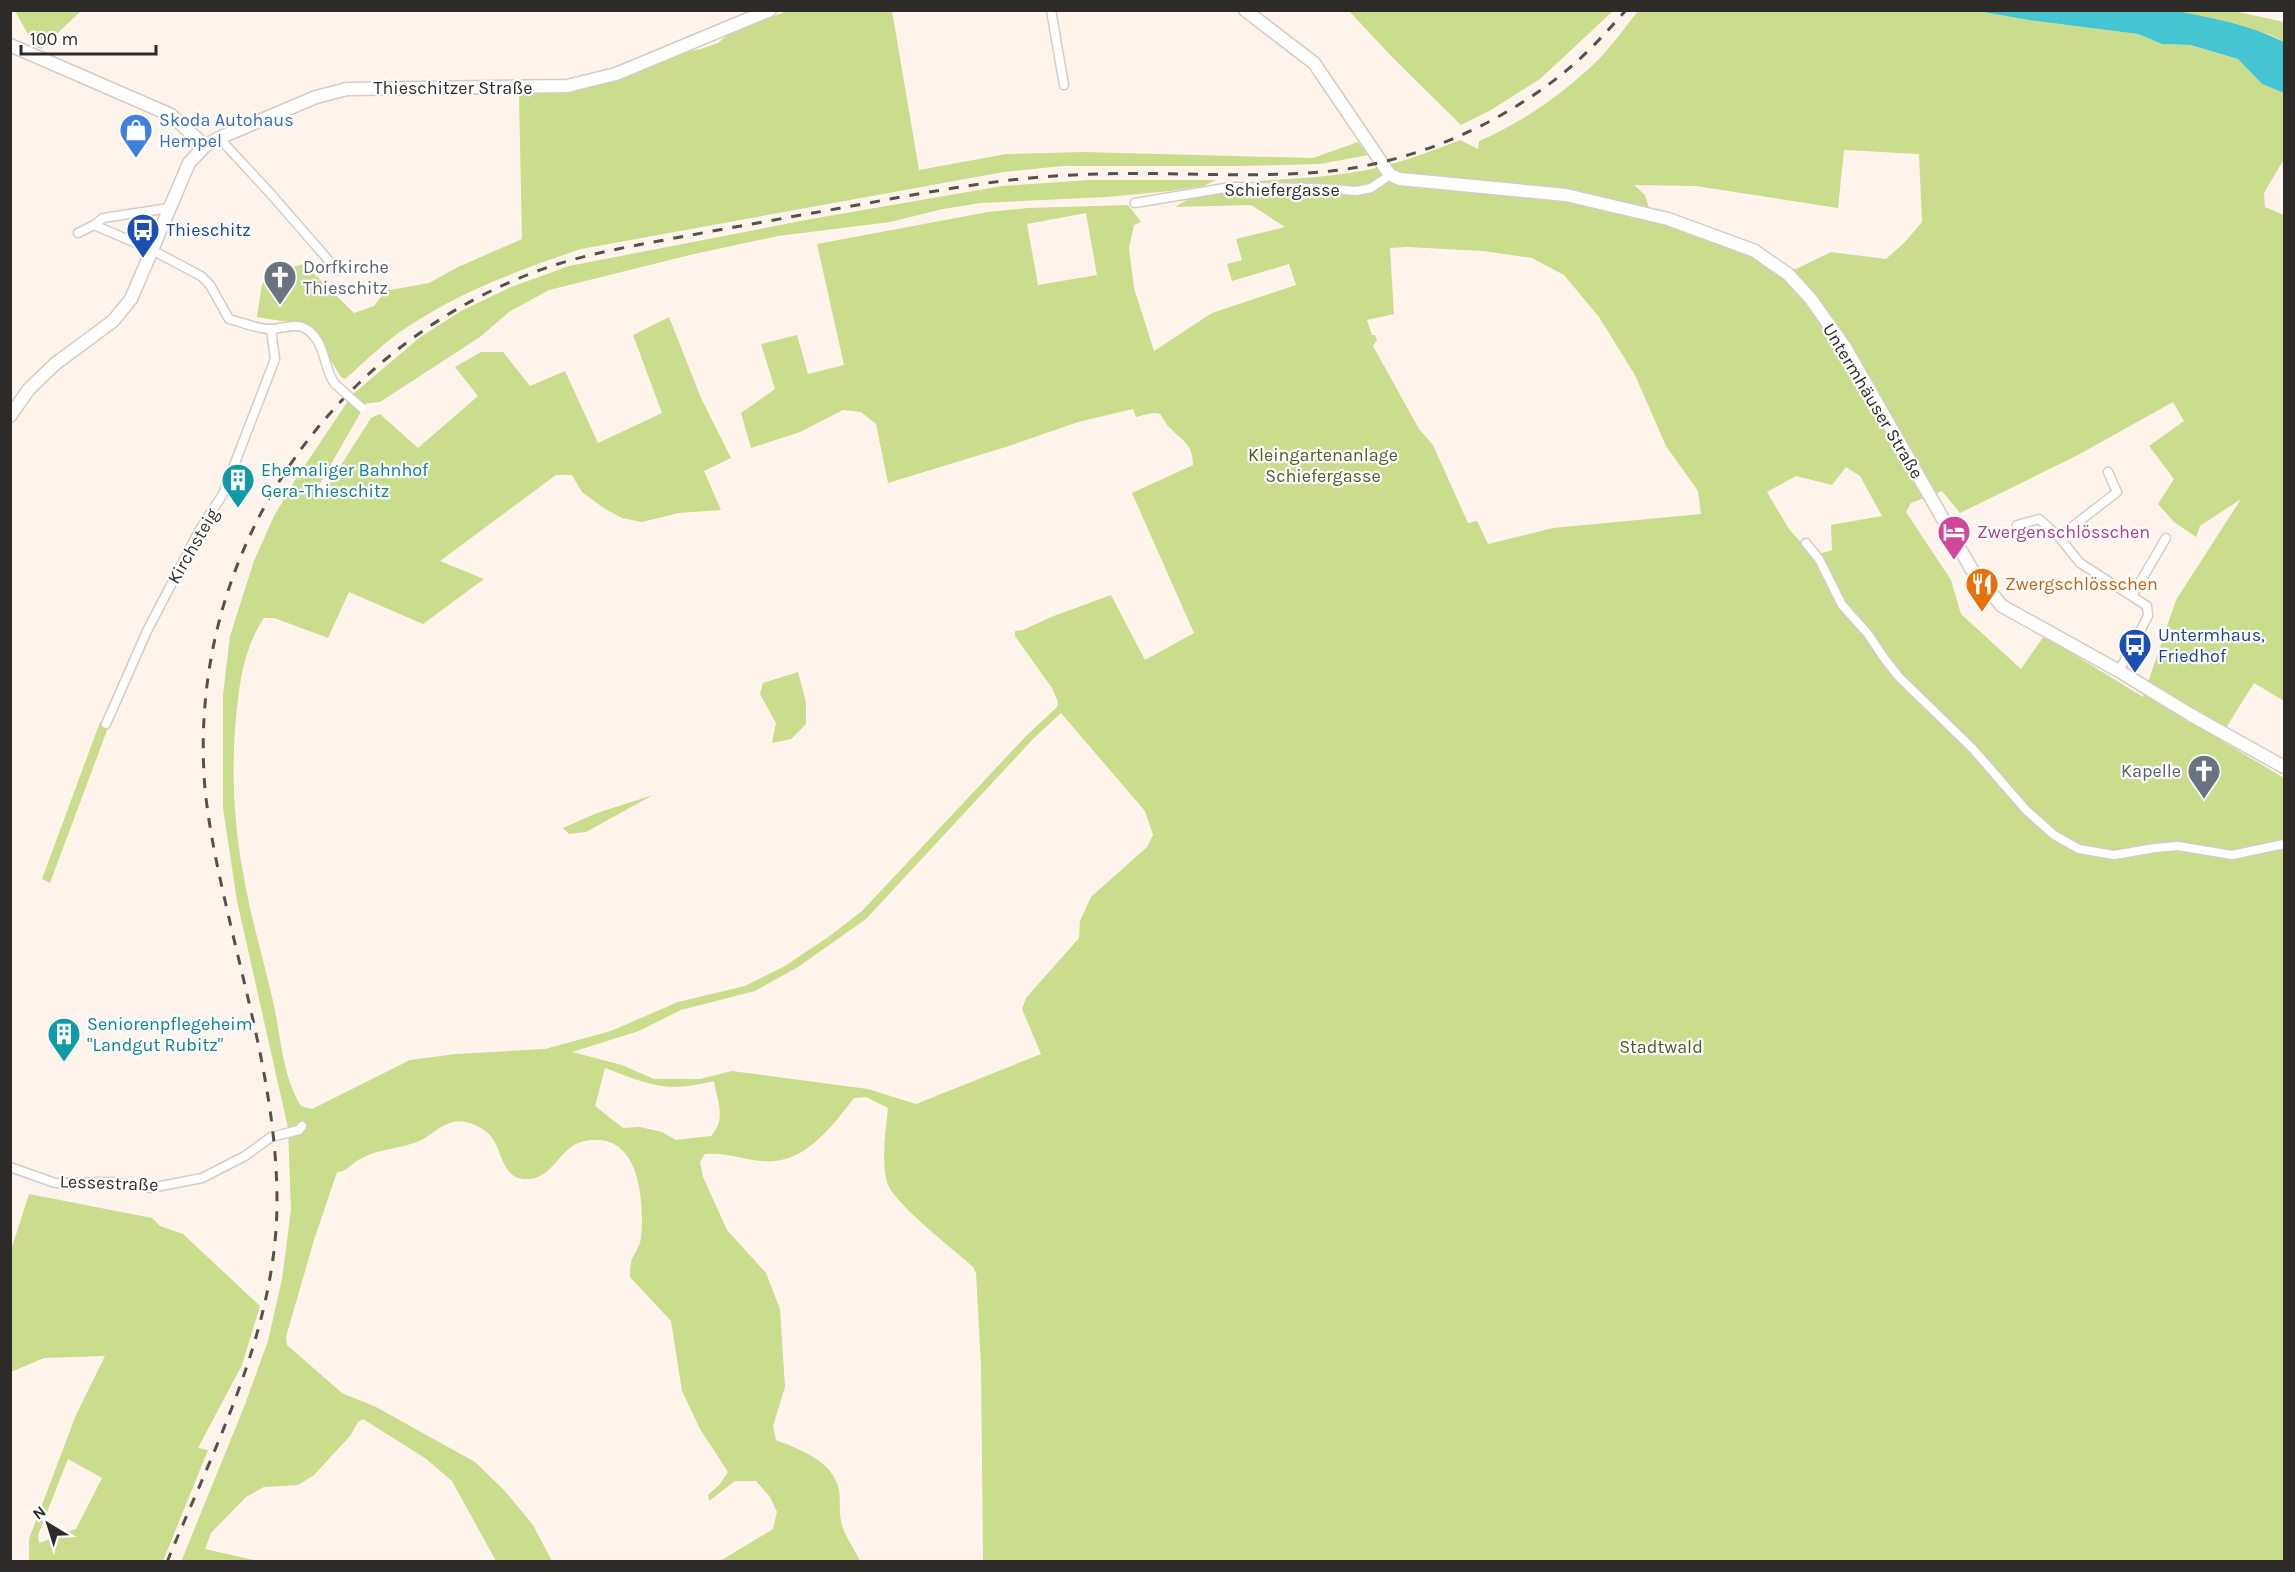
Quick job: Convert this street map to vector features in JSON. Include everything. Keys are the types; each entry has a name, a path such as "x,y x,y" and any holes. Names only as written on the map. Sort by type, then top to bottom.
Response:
{"main road":[{"name":"Thieschitzer Straße","path":"10,416 29,389 55,364 113,321 131,299 150,249 189,163 205,146 219,138 316,97 347,89 567,86 616,74 770,10"},
{"path":"1245,10 1314,63 1390,175"},
{"path":"10,45 171,115 205,146"},
{"name":"Untermhäuser Straße","path":"1390,175 1400,179 1566,195 1668,219 1763,256 1788,274 1810,298 1845,347 1972,570 2002,606 2284,767"}],"street":[{"path":"1051,10 1064,85"},
{"path":"219,138 337,270"},
{"name":"Schiefergasse","path":"1135,203 1231,186 1356,191 1371,188 1390,175"},
{"path":"78,233 103,218 169,208"},
{"path":"94,225 150,249 201,276 210,285 229,319 261,328 271,329 293,325 307,329 316,340 329,376 362,408"},
{"name":"Kirchsteig","path":"106,724 147,631 199,531 223,494 275,359 271,329"},
{"path":"2059,537 2120,491 2108,472"},
{"path":"2017,525 2040,519 2059,537 2080,563 2147,606 2148,616 2119,671"},
{"path":"2132,596 2166,538"},
{"path":"1806,543 1819,559 1842,605 1868,634 1899,678 1973,749 2026,810 2054,835 2079,849 2114,855 2178,846 2232,855 2284,844"},
{"name":"Lessestraße","path":"10,1167 55,1183 111,1182 151,1188 202,1178 244,1156 271,1137 299,1130 302,1126"}],"green space":[{"path":"15,11 81,11 41,49 34,45"},
{"path":"787,11 892,11 919,170 1006,154 1084,152 1313,158 1358,142 1368,155 1320,164 1062,166 1004,172 581,249 514,273 429,313 400,332 345,379 341,377 316,337 294,323 257,317 262,284 285,269 304,264 354,313 374,306 385,291 429,283 458,267 522,239 519,95 589,88 679,53 718,43 730,33"},
{"path":"1349,11 1613,11 1540,79 1491,110 1461,125"},
{"path":"1638,11 1977,11 2138,34 2162,44 2189,45 2238,59 2262,84 2284,93 2284,159 2264,193 2265,207 2284,215 2284,701 2254,683 2219,739 2284,778 2284,1561 983,1561 981,1365 976,1273 973,1267 905,1207 889,1187 884,1160 888,1108 866,1097 854,1098 815,1143 790,1157 776,1161 761,1161 705,1154 700,1162 703,1177 727,1230 766,1273 780,1309 785,1387 773,1426 776,1440 815,1458 830,1471 839,1490 843,1528 860,1561 720,1561 773,1529 777,1512 770,1497 756,1481 735,1481 709,1501 708,1495 720,1484 728,1472 700,1429 682,1391 671,1321 630,1277 631,1261 641,1238 642,1222 639,1186 627,1155 615,1145 600,1140 581,1142 569,1149 542,1175 524,1179 516,1177 505,1166 495,1142 488,1133 473,1124 459,1121 446,1124 417,1142 367,1156 344,1171 337,1172 314,1240 286,1337 287,1345 342,1393 376,1407 475,1462 504,1490 533,1525 552,1561 496,1561 452,1481 425,1458 363,1419 314,1475 298,1485 264,1487 246,1497 211,1533 205,1549 258,1561 181,1562 244,1407 268,1341 282,1279 291,1210 288,1128 237,901 223,808 223,695 230,636 254,561 274,516 348,401 362,410 314,494 320,498 371,418 380,414 418,448 478,396 455,367 481,352 503,352 530,386 565,371 598,443 662,413 633,335 669,317 701,398 731,458 704,471 721,510 679,513 642,522 622,518 605,509 582,492 572,475 556,475 440,561 484,579 423,624 349,592 328,638 274,618 264,618 248,650 238,696 234,770 237,832 246,888 273,1001 286,1068 301,1106 312,1109 410,1060 456,1054 545,1049 611,1031 678,1002 745,986 785,966 862,911 1026,736 1057,707 1058,702 1052,688 1015,636 1015,631 1023,630 1111,595 1145,660 1194,633 1132,493 1193,465 1189,447 1168,426 1160,414 1151,413 1136,417 1133,409 1078,422 888,483 876,424 861,412 843,410 800,432 751,448 741,413 775,389 761,344 797,335 808,374 844,365 817,244 988,212 1028,208 1128,205 1141,222 1134,225 1129,248 1134,288 1154,351 1212,313 1296,285 1289,264 1232,281 1227,264 1242,260 1236,239 1285,227 1251,205 1176,207 1183,202 1212,193 1252,191 1259,181 1333,175 1376,168 1419,156 1460,140 1478,149 1479,141 1527,116 1584,73 1603,55","holes":["1844,150 1919,154 1922,222 1904,243 1886,259 1831,252 1796,269 1774,271 1749,255 1652,218 1645,195 1634,185 1696,186 1838,208","1086,213 1097,275 1038,285 1027,224","1390,248 1483,251 1532,258 1564,275 1599,317 1635,375 1666,446 1698,491 1701,514 1553,528 1488,544 1477,521 1468,523 1433,445 1419,429 1373,346 1377,340 1375,335 1372,335 1367,320 1394,314","2173,402 2184,421 2149,446 2174,479 2158,504 2174,522 2196,537 2200,526 2241,499 2176,600 2143,697 2044,636 2021,669 1961,614 1951,580 1906,512 1911,503 1942,491 1960,513 2078,455","1846,467 1860,476 1882,516 1831,525 1832,550 1813,556 1789,529 1767,492 1796,476 1832,485","1061,713 1145,811 1153,835 1147,847 1091,897 1080,921 1079,938 1026,998 1022,1009 1041,1054 916,1104 868,1089 732,1071 700,1079 654,1079 622,1065 572,1052 639,1031 681,1010 755,991 798,967 866,919 1033,739","605,1068 647,1083 670,1087 714,1081 720,1116 719,1123 711,1136 676,1140 662,1132 640,1127 623,1128 595,1106"]},
{"path":"2177,11 2234,11 2284,22 2284,42 2271,35"},
{"path":"1089,180 1216,180 1204,186 1170,191 1107,197 981,203 943,209 890,222 778,236 549,290 509,312 480,337 380,402 362,404 352,395 419,338 461,311 511,287 569,266 811,219 1002,186"},
{"path":"798,672 806,702 806,724 791,739 772,743 776,723 760,694 763,683"},
{"path":"100,722 109,725 50,883 42,879"},
{"path":"653,795 586,832 569,834 563,828 597,813"},
{"path":"29,1194 152,1218 160,1226 183,1234 260,1306 242,1365 198,1448 208,1450 163,1561 29,1561 29,1539 76,1415 105,1356 44,1358 11,1372 11,1250","holes":["68,1459 102,1478 76,1529 39,1543 38,1535"]}],"water":[{"path":"1977,11 2177,11 2218,19 2284,42 2284,93 2262,84 2238,59 2190,45 2162,44 2138,34"}],"railway":[{"path":"167,1562 223,1431 255,1341 267,1295 274,1249 277,1201 276,1163 267,1089 219,876 209,818 205,789 205,705 218,624 244,548 282,477 331,412 389,356 457,309 532,273 563,262 694,234 1004,181 1039,177 1135,173 1290,174 1353,168 1385,161 1448,141 1507,112 1570,68 1626,10"}],"place":[{"name":"Skoda Autohaus Hempel","path":"136,159"},
{"name":"Thieschitz","path":"143,259"},
{"name":"Dorfkirche Thieschitz","path":"280,306"},
{"name":"Ehemaliger Bahnhof Gera-Thieschitz","path":"238,509"},
{"name":"Zwergenschlösschen","path":"1954,561"},
{"name":"Zwergschlösschen","path":"1982,613"},
{"name":"Untermhaus, Friedhof","path":"2135,674"},
{"name":"Kapelle","path":"2204,800"},
{"name":"Seniorenpflegeheim \"Landgut Rubitz\"","path":"64,1063"}],"park label":[{"name":"Kleingartenanlage Schiefergasse","path":"1323,465"},
{"name":"Stadtwald","path":"1661,1047"}]}
